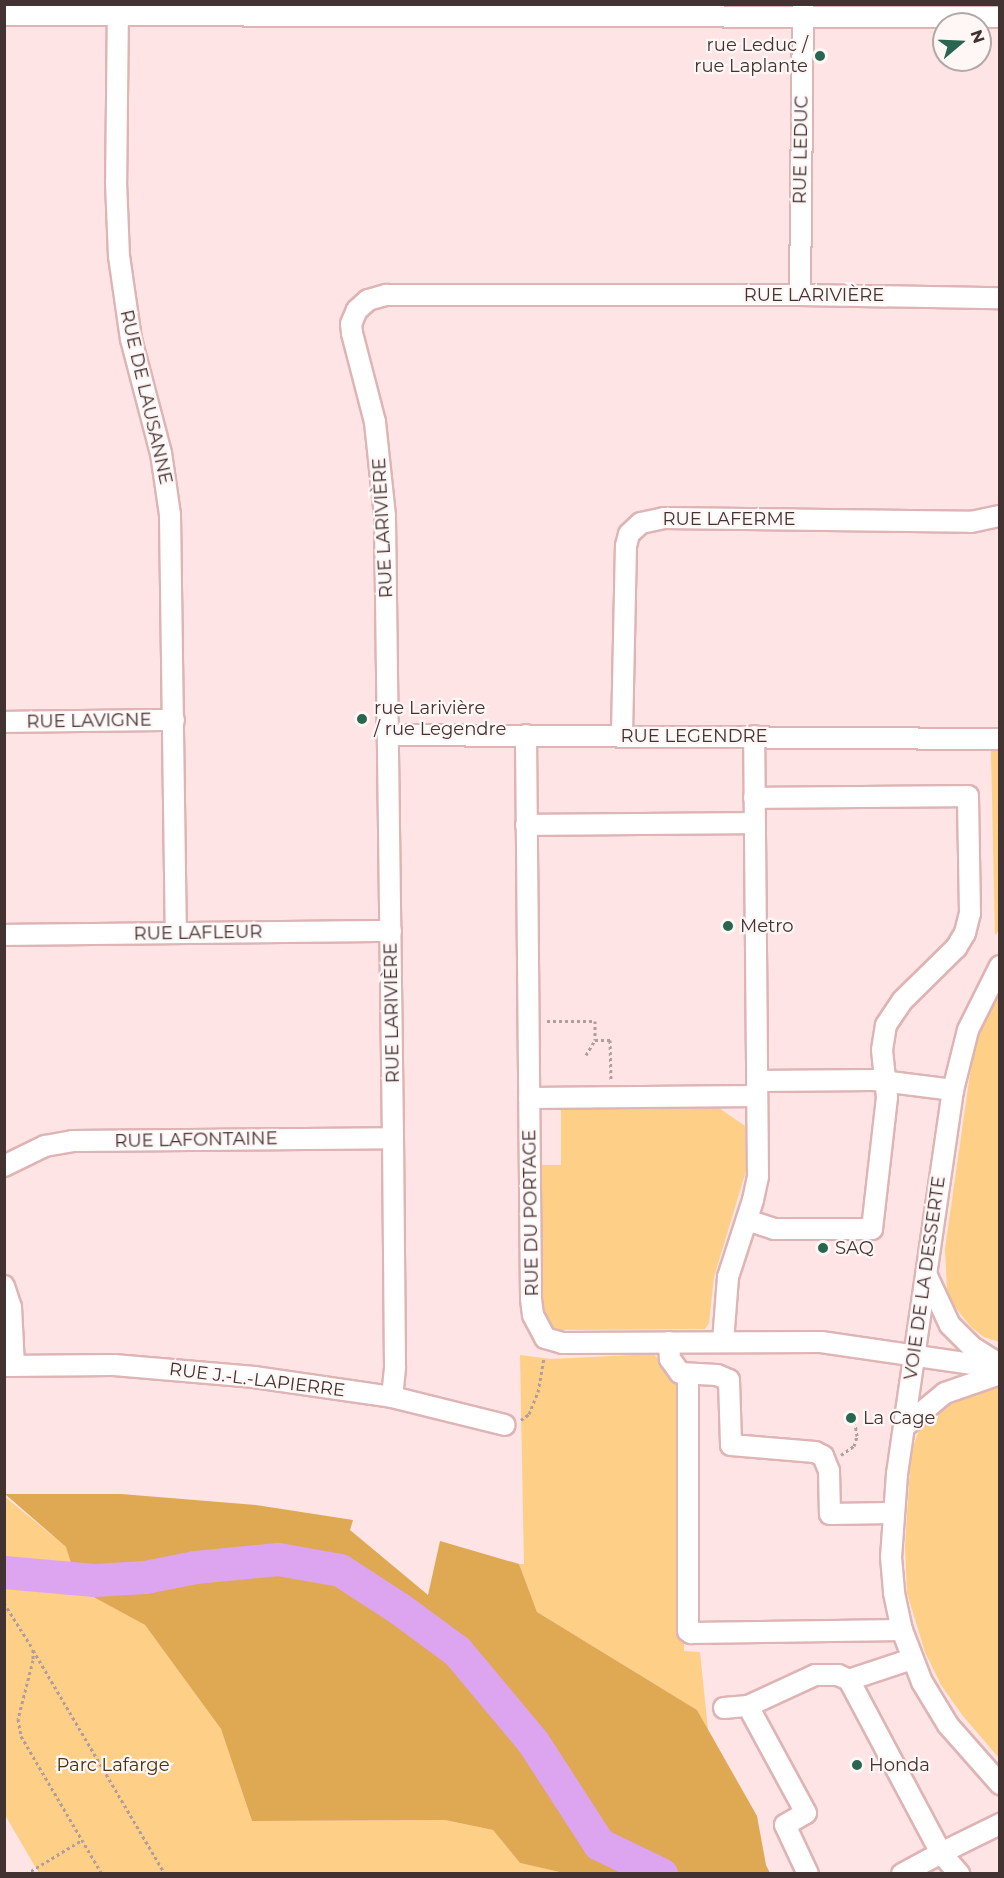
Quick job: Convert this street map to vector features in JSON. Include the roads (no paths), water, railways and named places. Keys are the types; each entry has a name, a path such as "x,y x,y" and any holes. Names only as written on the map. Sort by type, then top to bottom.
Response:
{"street":[{"path":"4,15 118,10 803,11 999,17"},
{"name":"RUE DE LAUSANNE","path":"118,10 118,238 130,332 162,453 169,499 176,933"},
{"name":"RUE LEDUC","path":"800,295 803,11"},
{"name":"RUE LARIVIÈRE","path":"392,1397 395,1366 393,1138 384,493 375,422 352,333 351,324 357,310 368,300 386,295 800,295 999,298"},
{"name":"RUE LAFERME","path":"622,735 626,553 629,534 641,523 664,518 971,522 999,516"},
{"name":"RUE LAVIGNE","path":"4,722 174,720"},
{"name":"RUE LEGENDRE","path":"388,735 999,739"},
{"name":"RUE DU PORTAGE","path":"526,735 531,1299 538,1328 545,1338 553,1342 821,1342 999,1367"},
{"path":"723,1342 728,1277 747,1220 758,1177 754,736"},
{"path":"747,1220 774,1229 872,1229 888,1097 882,1050 886,1025 902,1000 956,948 969,920 968,796 754,798"},
{"path":"526,825 755,823"},
{"name":"RUE LAFLEUR","path":"4,935 391,931"},
{"name":"VOIE DE LA DESSERTE","path":"999,966 968,1030 953,1090 893,1513 892,1575 902,1629 912,1659 938,1710 999,1784"},
{"path":"529,1098 757,1089 886,1081 953,1090"},
{"name":"RUE LAFONTAINE","path":"4,1166 45,1146 74,1142 393,1138"},
{"name":"RUE DU PORTAGE","path":"926,1273 950,1325 972,1347 999,1367"},
{"path":"4,1286 11,1307 9,1366"},
{"path":"669,1342 673,1366 680,1373 717,1375 729,1380 731,1445 804,1450 823,1456 829,1471 830,1514 893,1513"},
{"name":"RUE J.-L.-LAPIERRE","path":"9,1366 93,1364 201,1371 392,1397 506,1425"},
{"path":"688,1374 688,1631 691,1633 902,1629"},
{"path":"904,1427 945,1393 999,1374"},
{"path":"849,1680 912,1659"},
{"path":"724,1708 748,1706 815,1675 838,1675 849,1680 941,1853 959,1874"},
{"path":"748,1706 806,1813 785,1825 808,1874"},
{"path":"902,1874 999,1824"}],"waterway":[{"path":"4,1572 94,1580 145,1577 195,1567 278,1559 340,1570 400,1609 457,1651 533,1742 599,1844 661,1874"}],"place":[{"name":"rue Leduc / rue Laplante","path":"820,56"},
{"name":"rue Larivière / rue Legendre","path":"362,719"},
{"name":"Metro","path":"728,926"},
{"name":"SAQ","path":"823,1248"},
{"name":"La Cage","path":"851,1418"},
{"name":"Honda","path":"857,1765"}],"park label":[{"name":"Parc Lafarge","path":"113,1765"}]}
